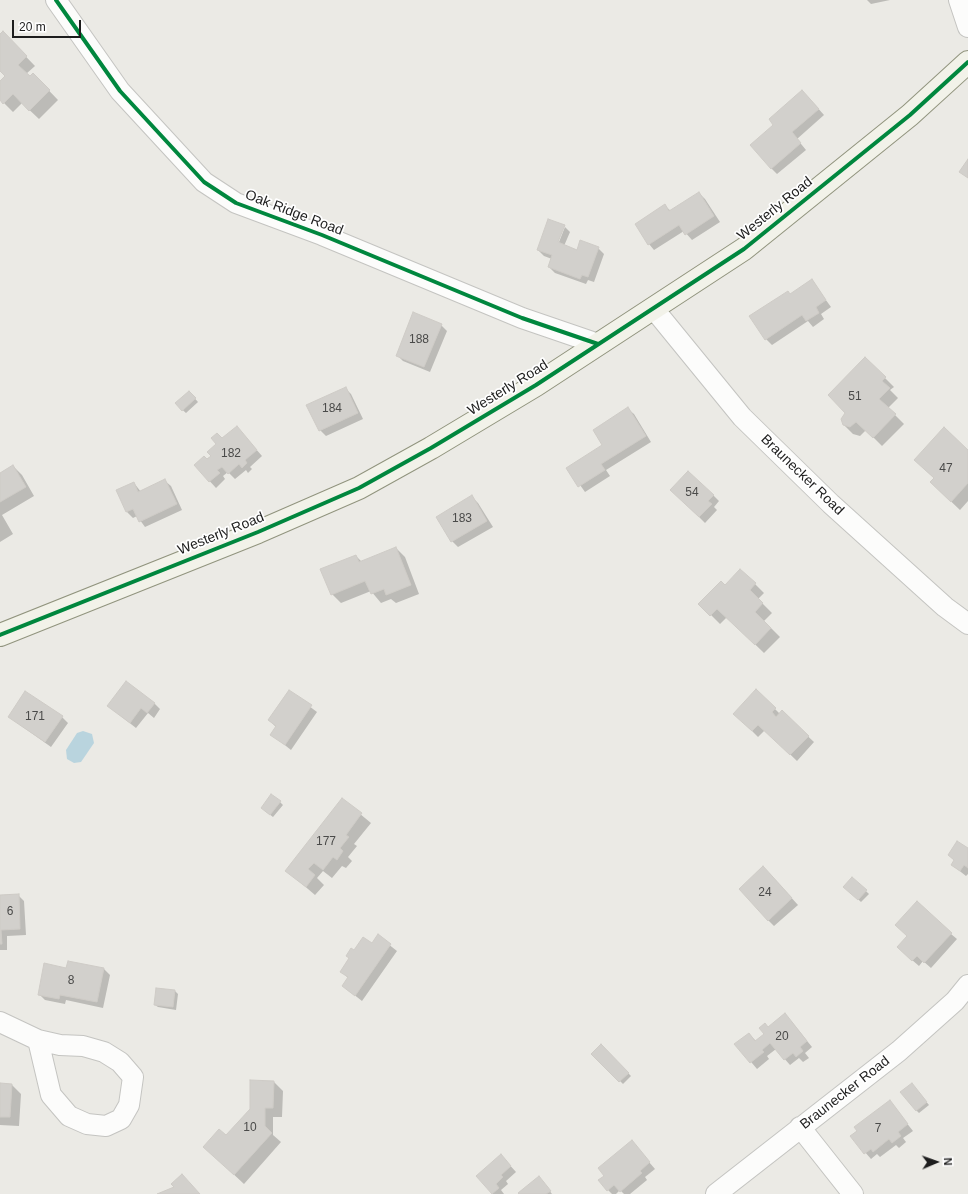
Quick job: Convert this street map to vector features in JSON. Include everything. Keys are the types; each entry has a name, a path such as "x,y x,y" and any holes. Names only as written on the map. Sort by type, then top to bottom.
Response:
{"street":[{"name":"Oak Ridge Road","path":"56,0 120,92 204,182 236,204 329,238 522,318 598,344"},
{"path":"959,0 968,27"},
{"name":"Westerly Road","path":"0,635 258,532 359,488 431,448 598,344 744,249 910,115 968,62"},
{"name":"Braunecker Road","path":"653,308 742,417 831,504 945,608 968,624"},
{"name":"Braunecker Road","path":"716,1194 899,1051 955,1001 968,985"},
{"path":"0,1022 38,1040 60,1045 83,1046 104,1052 120,1062 133,1077 129,1105 121,1119 106,1126 87,1124 69,1116 51,1095 38,1040"},
{"path":"800,1127 853,1194"}],"water":[{"path":"83,731 92,734 94,743 81,762 74,763 67,759 66,750 77,733"}],"building":[{"path":"3,31 27,56 18,65 30,76 33,73 50,90 29,111 13,94 3,104 0,100 0,81 5,76 0,71 0,34"},
{"path":"802,90 819,109 792,132 801,143 771,169 750,145 773,125 769,119"},
{"path":"968,159 968,178 959,172"},
{"path":"699,192 714,216 685,235 679,225 648,245 635,224 665,204 669,211"},
{"path":"548,219 565,225 558,242 577,250 580,240 599,247 588,277 582,275 580,279 548,267 552,255 537,250"},
{"path":"812,279 826,300 816,307 819,313 806,321 802,315 765,340 749,316 788,291 790,294"},
{"path":"413,312 442,324 424,367 396,356"},
{"path":"865,357 886,377 882,381 890,388 879,399 896,414 873,438 856,422 850,427 843,425 841,419 845,413 828,395"},
{"path":"346,387 358,413 319,431 306,405"},
{"path":"189,391 196,398 182,411 175,403"},
{"path":"628,407 646,436 601,464 605,470 578,487 566,468 602,445 593,430"},
{"path":"237,426 257,450 245,460 247,463 242,468 239,464 228,474 222,467 217,470 220,473 209,482 194,465 204,456 207,459 211,456 207,452 216,444 211,438 217,433 222,438"},
{"path":"944,427 968,450 968,483 951,502 930,482 934,478 914,460"},
{"path":"13,465 26,487 0,502 0,473"},
{"path":"688,471 714,495 708,501 712,504 699,517 670,490"},
{"path":"165,479 177,504 139,522 133,509 126,512 116,490 134,482 138,492"},
{"path":"472,495 487,521 451,542 436,517"},
{"path":"396,547 411,585 386,595 384,589 371,594 365,581 331,595 320,569 356,555 359,562"},
{"path":"740,569 756,583 750,590 763,603 755,612 771,628 755,645 717,609 710,616 698,604 721,581 725,585"},
{"path":"126,681 155,703 147,713 141,708 130,723 107,706"},
{"path":"756,689 776,708 772,712 776,717 782,710 809,736 790,755 758,725 752,731 733,714"},
{"path":"289,690 312,705 285,745 270,735 276,726 268,720"},
{"path":"25,691 63,716 45,742 8,717"},
{"path":"271,794 281,801 270,815 261,808"},
{"path":"342,798 362,813 346,835 349,837 340,848 343,851 337,860 333,857 323,870 314,863 308,869 315,875 306,887 285,871"},
{"path":"957,841 968,848 968,868 964,865 960,871 951,865 954,860 948,855"},
{"path":"763,866 792,898 768,921 739,889"},
{"path":"852,877 867,890 858,900 843,887"},
{"path":"19,894 20,929 1,930 2,944 0,944 0,895"},
{"path":"917,901 952,933 924,963 917,956 912,961 897,947 907,936 895,925"},
{"path":"378,934 391,944 355,996 342,986 348,977 340,972 349,958 346,956 351,948 354,950 363,937 372,943"},
{"path":"68,961 104,968 97,1002 60,995 59,999 38,995 44,963 66,968"},
{"path":"156,988 175,990 173,1007 154,1005"},
{"path":"785,1013 807,1041 800,1047 803,1051 796,1057 793,1053 784,1060 770,1043 762,1050 764,1052 750,1063 734,1044 749,1033 755,1041 764,1034 759,1028 765,1023 768,1027"},
{"path":"601,1044 629,1073 619,1082 591,1054"},
{"path":"250,1080 274,1081 273,1108 265,1108 265,1126 272,1133 234,1175 203,1147 219,1129 226,1135 250,1109"},
{"path":"0,1083 12,1084 10,1117 0,1117"},
{"path":"912,1083 927,1102 916,1111 900,1092"},
{"path":"890,1100 908,1124 898,1132 901,1136 892,1143 889,1139 873,1152 871,1149 864,1154 850,1136 857,1131 854,1127"},
{"path":"632,1140 650,1162 640,1171 642,1173 620,1192 614,1185 607,1191 598,1180 604,1176 598,1168"},
{"path":"501,1154 511,1166 501,1175 503,1177 496,1184 499,1188 492,1194 476,1176"},
{"path":"182,1174 200,1194 157,1194 174,1187 171,1184"},
{"path":"539,1176 551,1191 546,1194 518,1193"}],"cycle path":[{"path":"56,0 120,91 204,182 236,203 322,235 522,318 598,344"},
{"path":"0,635 258,532 359,488 431,448 536,385 744,249 910,115 968,62"}]}
